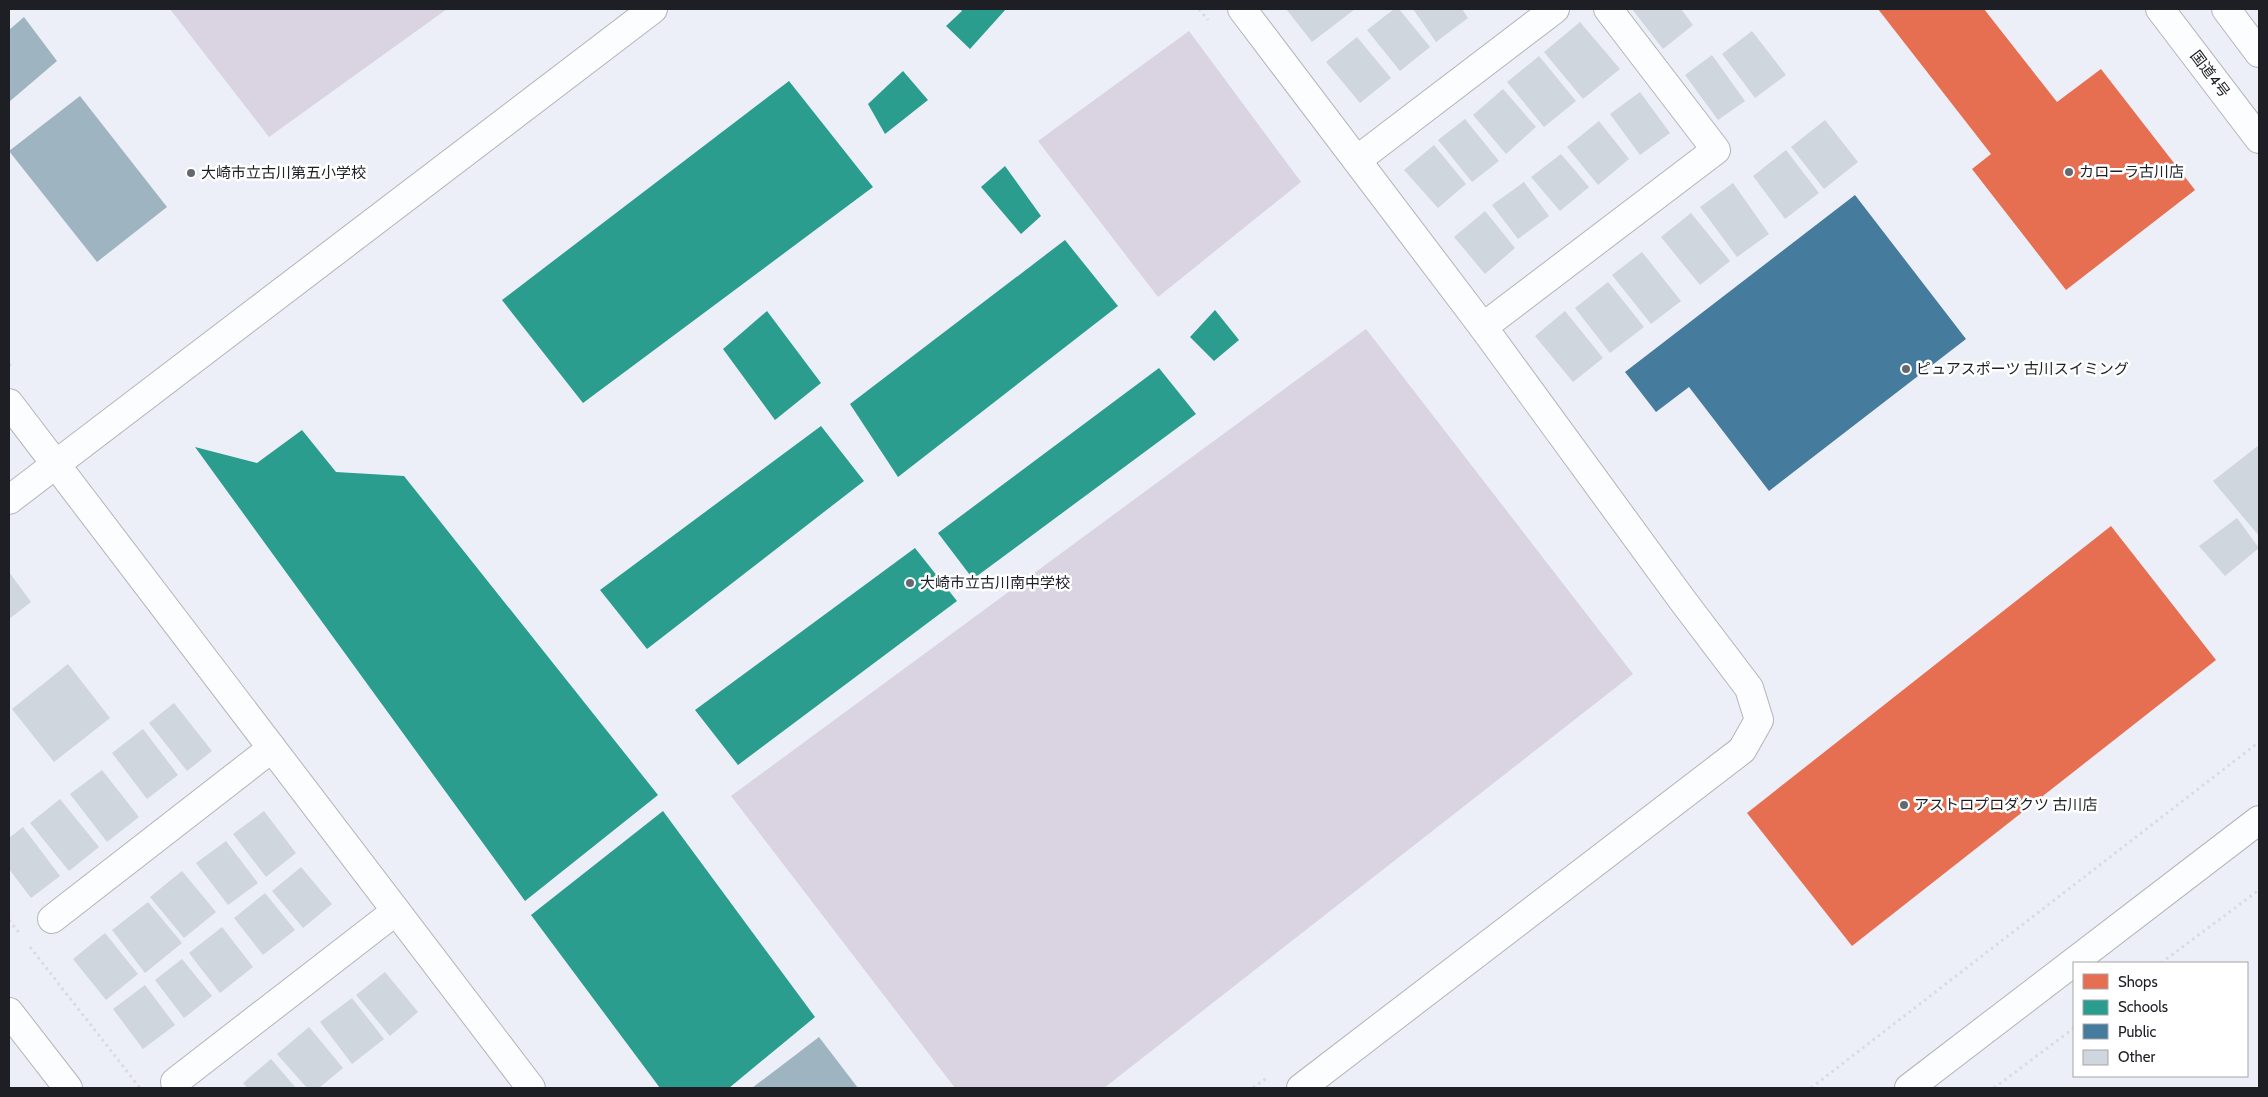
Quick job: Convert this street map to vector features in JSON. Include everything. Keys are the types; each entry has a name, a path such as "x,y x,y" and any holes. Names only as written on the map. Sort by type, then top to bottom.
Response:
{"main road":[{"path":"9,500 653,9"},
{"path":"1242,9 1483,327 1749,688 1759,720 1742,750 1301,1088"},
{"path":"1357,160 1555,9"},
{"path":"1483,327 1716,150 1608,9"},
{"name":"国道4号","path":"2160,9 2259,140"},
{"path":"2226,9 2259,53"},
{"path":"9,403 531,1088"},
{"path":"52,918 272,748"},
{"path":"2074,962 2259,820"},
{"path":"175,1082 396,911"},
{"path":"1909,1088 2073,962"},
{"path":"9,1012 68,1088"}],"path":[{"path":"1199,9 1211,25"},
{"path":"1811,1088 2259,742"},
{"path":"2162,962 2259,890"},
{"path":"9,920 21,935"},
{"path":"27,943 140,1088"},
{"path":"1994,1088 2073,1029"},
{"path":"1253,1088 1272,1074"}],"shaded area":[{"path":"170,9 447,9 269,137"},
{"path":"1189,31 1301,182 1158,297 1038,141"},
{"path":"1366,329 1633,674 1104,1088 955,1088 731,796"}],"water":[{"path":"24,17 57,61 9,102 9,30"},
{"path":"80,96 167,207 97,262 9,151"},
{"path":"819,1037 858,1088 752,1088"}],"building: Shops":[{"path":"1878,9 1984,9 2057,102 2101,69 2195,190 2066,290 1972,169 1991,154"},
{"path":"2111,526 2216,660 1852,946 1747,813"}],"building: Schools":[{"path":"960,9 1006,9 970,49 946,26 962,11"},
{"path":"903,71 928,100 885,134 868,104"},
{"path":"789,81 873,187 583,403 502,300"},
{"path":"1005,166 1041,216 1021,234 981,187"},
{"path":"1065,240 1118,306 898,477 850,404"},
{"path":"1215,310 1239,340 1214,361 1190,337"},
{"path":"767,311 821,383 775,420 723,349"},
{"path":"1159,368 1196,414 973,579 938,533"},
{"path":"821,426 864,481 647,649 600,590"},
{"path":"302,430 336,472 404,476 658,795 525,901 195,447 257,463"},
{"path":"915,548 957,601 738,765 695,710"},
{"path":"663,811 815,1017 729,1088 660,1088 531,915"}],"building: Public":[{"path":"1855,195 1966,339 1769,491 1689,387 1656,412 1625,372"}],"building: Other":[{"path":"1286,9 1355,9 1312,42"},
{"path":"1394,9 1399,9 1430,47 1400,71 1367,30"},
{"path":"1413,9 1462,9 1468,18 1436,42"},
{"path":"1632,9 1681,9 1693,25 1663,49"},
{"path":"1580,22 1620,69 1583,99 1544,52"},
{"path":"1752,31 1786,75 1755,98 1722,54"},
{"path":"1357,37 1391,78 1360,103 1326,62"},
{"path":"1712,55 1745,101 1718,120 1685,75"},
{"path":"1539,56 1576,101 1544,127 1507,82"},
{"path":"1503,89 1536,127 1506,154 1473,115"},
{"path":"1640,92 1670,133 1640,155 1610,114"},
{"path":"1465,119 1499,161 1472,182 1438,140"},
{"path":"1825,120 1858,162 1824,189 1791,147"},
{"path":"1599,121 1629,159 1598,185 1567,147"},
{"path":"1434,145 1466,184 1438,208 1404,170"},
{"path":"1786,150 1819,193 1785,219 1753,176"},
{"path":"1561,154 1589,187 1560,211 1531,177"},
{"path":"1524,182 1549,216 1518,239 1492,205"},
{"path":"1733,183 1769,234 1737,257 1700,207"},
{"path":"1485,211 1515,248 1485,274 1454,237"},
{"path":"1691,213 1730,261 1700,285 1661,237"},
{"path":"1642,252 1681,301 1651,324 1612,275"},
{"path":"1608,282 1644,327 1610,353 1575,308"},
{"path":"1565,311 1603,358 1573,382 1535,336"},
{"path":"2259,445 2259,536 2213,481"},
{"path":"2237,518 2259,548 2225,576 2199,546"},
{"path":"9,572 31,602 9,619"},
{"path":"68,664 110,718 54,762 12,709"},
{"path":"174,703 212,751 187,771 149,723"},
{"path":"143,729 178,775 147,799 112,753"},
{"path":"102,770 139,817 107,842 70,794"},
{"path":"60,799 99,847 69,871 30,823"},
{"path":"264,811 296,853 266,877 233,834"},
{"path":"23,827 60,876 31,898 9,869 9,838"},
{"path":"226,841 258,883 228,905 196,863"},
{"path":"301,867 332,904 303,928 272,891"},
{"path":"182,871 216,912 184,938 150,897"},
{"path":"265,893 295,930 263,955 234,918"},
{"path":"148,902 182,943 145,973 112,930"},
{"path":"222,927 253,967 220,993 189,953"},
{"path":"105,933 138,974 106,1000 73,959"},
{"path":"182,959 212,996 184,1018 155,980"},
{"path":"385,972 418,1012 390,1036 356,995"},
{"path":"145,985 175,1025 143,1049 113,1009"},
{"path":"352,998 384,1039 352,1064 320,1022"},
{"path":"309,1027 343,1068 319,1088 307,1088 277,1054"},
{"path":"271,1059 296,1088 247,1088 243,1083"}],"place":[{"name":"カローラ古川店","path":"2069,172"},
{"name":"大崎市立古川第五小学校","path":"191,173"},
{"name":"ピュアスポーツ 古川スイミング","path":"1906,369"},
{"name":"大崎市立古川南中学校","path":"910,583"},
{"name":"アストロプロダクツ 古川店","path":"1904,805"}]}
